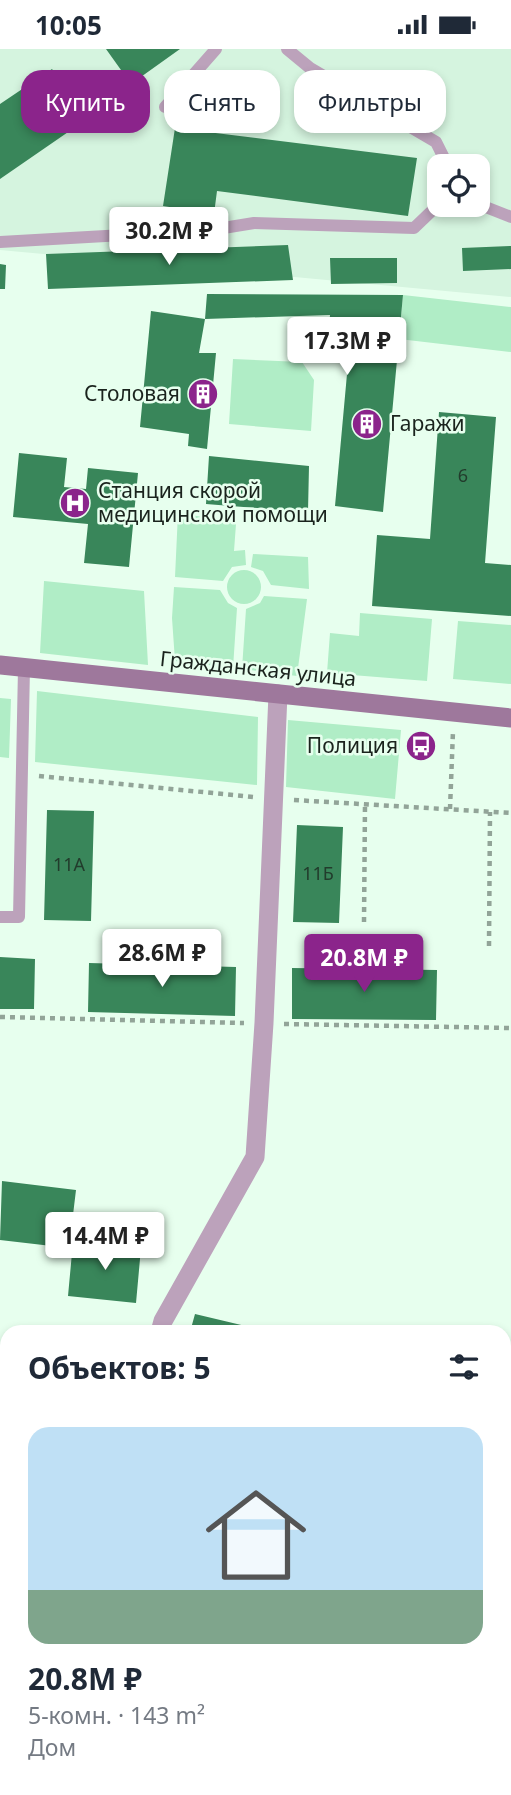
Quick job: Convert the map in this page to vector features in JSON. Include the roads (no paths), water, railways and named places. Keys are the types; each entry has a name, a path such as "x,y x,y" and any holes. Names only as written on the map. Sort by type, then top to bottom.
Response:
{"main road":[{"name":"Гражданская улица","path":"0,665 511,718"}],"street":[{"path":"162,1325 255,1157 264,1023 278,694"}],"lane":[{"path":"198,70 216,49"},
{"path":"287,49 310,68 436,142 442,154"},
{"path":"490,209 511,217"},
{"path":"0,242 211,230 254,223 414,228 427,216"},
{"path":"0,917 19,917 24,668"}],"place":[{"name":"Столовая","path":"203,394"},
{"name":"Гаражи","path":"367,424"},
{"name":"Станция скорой медицинской помощи","path":"75,503"},
{"name":"Полиция","path":"421,746"}]}
